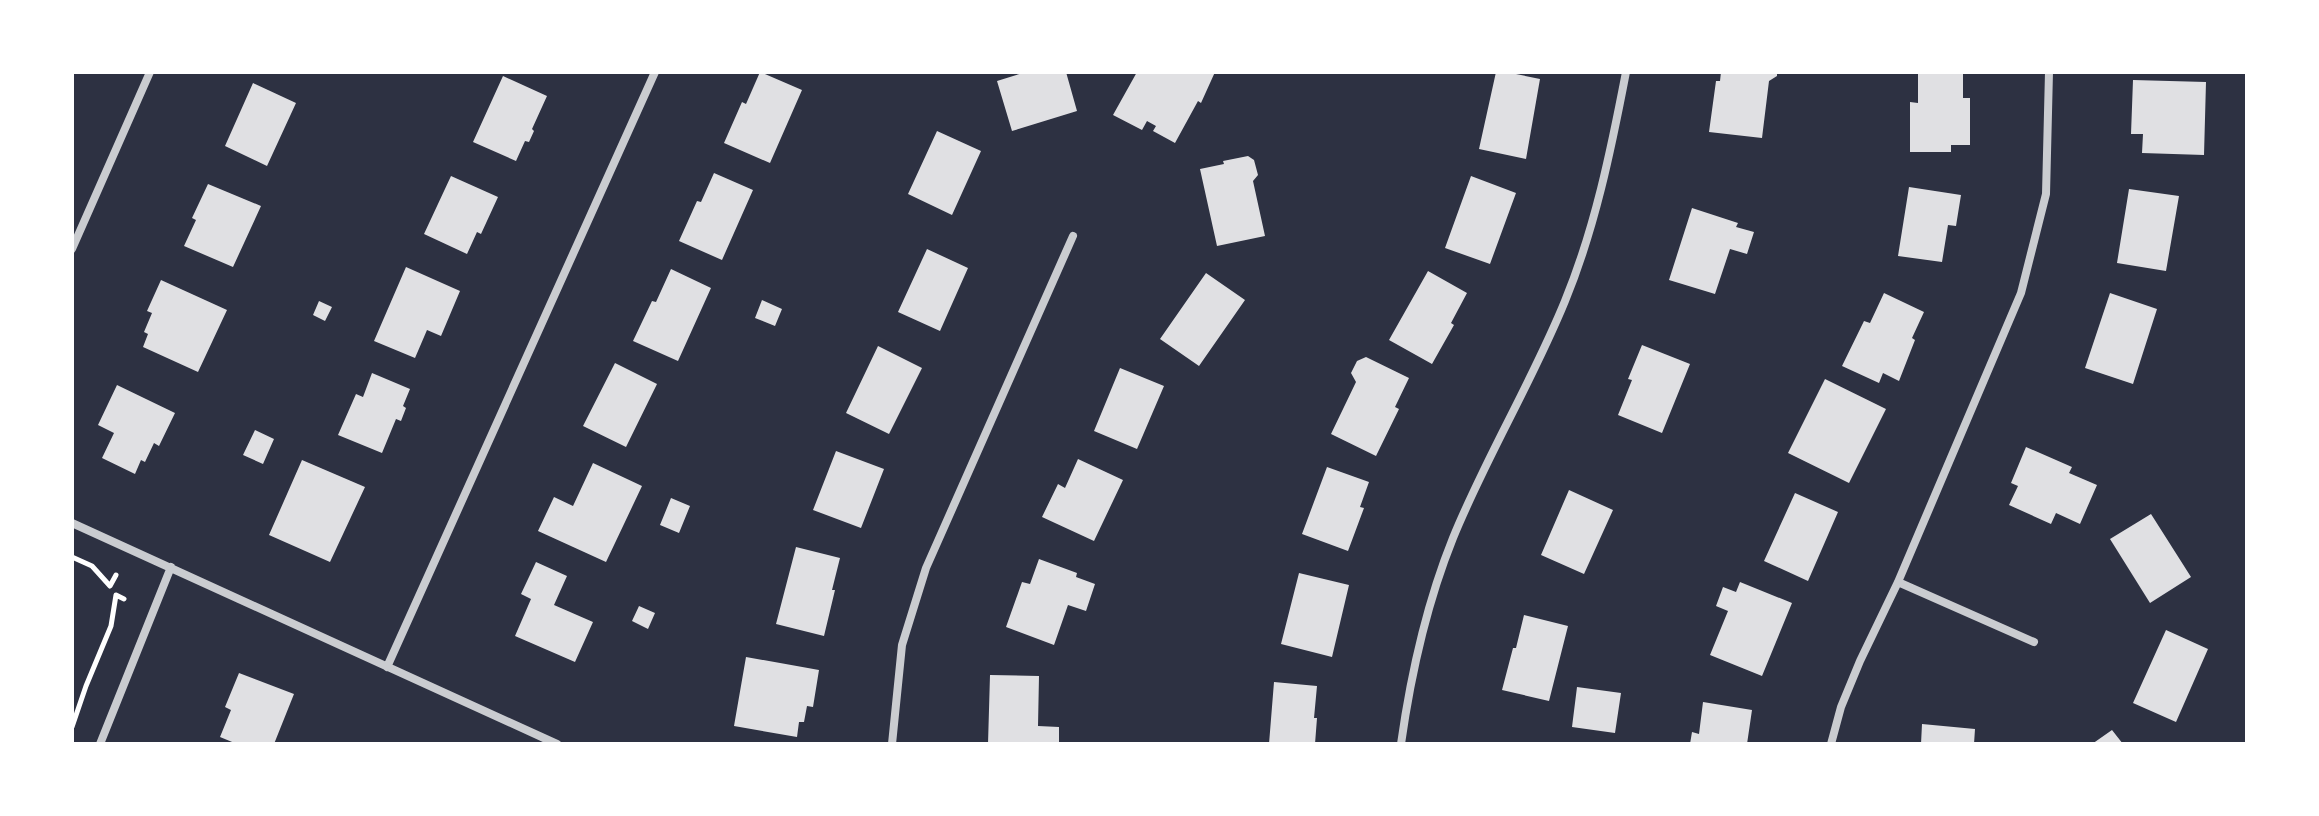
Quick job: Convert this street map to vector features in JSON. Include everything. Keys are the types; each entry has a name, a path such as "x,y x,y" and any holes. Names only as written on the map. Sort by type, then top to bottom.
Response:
{"street":[{"path":"72,249 150,72"},
{"path":"387,667 655,72"},
{"path":"1401,744 1415,658 1438,578 1485,466 1530,380 1566,300 1608,166 1626,72"},
{"path":"1831,744 1855,672 1898,582 2021,293 2046,194 2049,72"},
{"path":"892,744 902,645 926,568 1073,236"},
{"path":"72,523 557,744"},
{"path":"100,744 171,567"},
{"path":"1898,582 2034,642"}],"path":[{"path":"72,557 92,566 110,586 116,575"},
{"path":"72,727 111,626 116,595 124,599"}],"building":[{"path":"760,72 802,90 770,163 724,143 742,102 746,104"},
{"path":"1026,72 1066,72 1077,111 1012,131 997,81"},
{"path":"1137,72 1215,72 1201,103 1198,101 1175,143 1153,131 1156,126 1147,121 1142,130 1113,115"},
{"path":"1496,72 1540,79 1526,159 1479,149"},
{"path":"1721,72 1777,72 1777,76 1769,81 1762,138 1709,132 1716,81 1720,81"},
{"path":"1918,72 1963,72 1963,98 1970,98 1970,145 1951,145 1951,152 1910,152 1910,102 1918,103"},
{"path":"503,76 547,96 529,142 525,141 516,161 473,142"},
{"path":"2133,80 2206,82 2204,155 2142,153 2143,134 2131,134"},
{"path":"253,83 296,103 267,166 225,146"},
{"path":"937,131 981,151 952,215 908,194"},
{"path":"1248,156 1254,160 1258,175 1253,181 1265,236 1217,246 1200,169"},
{"path":"714,173 753,190 722,260 679,241"},
{"path":"451,176 498,197 481,234 477,232 467,254 424,234"},
{"path":"1471,176 1516,193 1490,264 1445,248"},
{"path":"208,184 261,206 233,267 184,246 196,220 192,218"},
{"path":"1909,187 1961,195 1956,226 1948,225 1942,262 1898,256"},
{"path":"2129,189 2179,196 2166,271 2117,263"},
{"path":"1692,208 1738,223 1736,227 1754,232 1747,254 1730,249 1715,294 1669,280"},
{"path":"927,249 968,268 940,331 898,312"},
{"path":"406,267 460,291 441,336 427,330 415,358 374,341"},
{"path":"671,269 711,288 678,361 633,341"},
{"path":"1428,271 1467,293 1451,323 1454,325 1432,364 1389,340"},
{"path":"1206,273 1245,300 1199,366 1160,339"},
{"path":"161,280 227,310 198,372 143,347 148,334 144,332 152,313 147,311"},
{"path":"1884,293 1924,312 1912,338 1915,340 1899,381 1883,373 1879,383 1842,366 1864,321 1870,323"},
{"path":"2110,293 2157,309 2133,384 2085,368"},
{"path":"762,300 782,309 775,326 755,318"},
{"path":"319,301 332,307 325,321 313,315"},
{"path":"1642,345 1690,364 1662,433 1618,415"},
{"path":"878,346 922,368 889,434 846,413"},
{"path":"1366,357 1409,378 1395,407 1399,409 1376,456 1331,434 1356,382 1351,373 1357,361"},
{"path":"615,363 657,384 626,447 583,426"},
{"path":"1120,368 1164,386 1137,449 1094,431"},
{"path":"372,373 410,389 401,421 396,419 382,453 338,435 356,394 363,397"},
{"path":"1825,379 1886,409 1849,483 1788,453"},
{"path":"117,385 175,413 159,446 154,443 135,474 102,458 114,433 98,425"},
{"path":"255,430 274,439 263,464 243,455"},
{"path":"2026,447 2072,467 2069,473 2097,485 2080,524 2056,513 2051,524 2009,505 2018,486 2011,483"},
{"path":"836,451 884,469 861,528 813,510"},
{"path":"1078,459 1123,480 1094,541 1042,517 1058,484 1065,488"},
{"path":"302,460 365,487 330,562 269,535"},
{"path":"593,463 642,486 606,562 538,531 554,497 573,506"},
{"path":"1327,467 1369,482 1360,507 1364,508 1348,551 1302,534"},
{"path":"1569,490 1613,510 1584,574 1541,555"},
{"path":"1795,493 1838,512 1808,581 1764,561"},
{"path":"671,498 690,506 679,533 660,525"},
{"path":"2151,514 2191,577 2150,603 2110,539"},
{"path":"796,547 840,558 824,636 776,624"},
{"path":"1039,559 1077,573 1076,577 1095,584 1086,611 1068,605 1054,645 1006,627 1022,582 1030,584"},
{"path":"536,562 567,576 554,605 593,622 575,662 515,636 531,599 521,594"},
{"path":"1299,573 1349,585 1332,657 1281,644"},
{"path":"1740,582 1792,603 1762,676 1710,655 1728,611 1716,606 1723,587 1736,592"},
{"path":"639,606 655,613 648,629 632,621"},
{"path":"1524,615 1568,626 1549,701 1502,690"},
{"path":"2166,630 2208,649 2176,722 2133,703"},
{"path":"746,657 819,670 813,707 807,706 804,722 799,722 797,737 734,726"},
{"path":"239,673 294,694 274,744 237,744 220,737 231,710 225,707"},
{"path":"990,675 1039,676 1038,726 1059,727 1059,744 988,744"},
{"path":"1274,682 1317,686 1315,744 1269,744"},
{"path":"1577,687 1621,693 1615,733 1572,727"},
{"path":"1703,702 1752,710 1747,744 1690,744 1692,732 1699,734"},
{"path":"1922,724 1975,729 1974,744 1921,744"},
{"path":"2112,730 2123,744 2092,744"}]}
